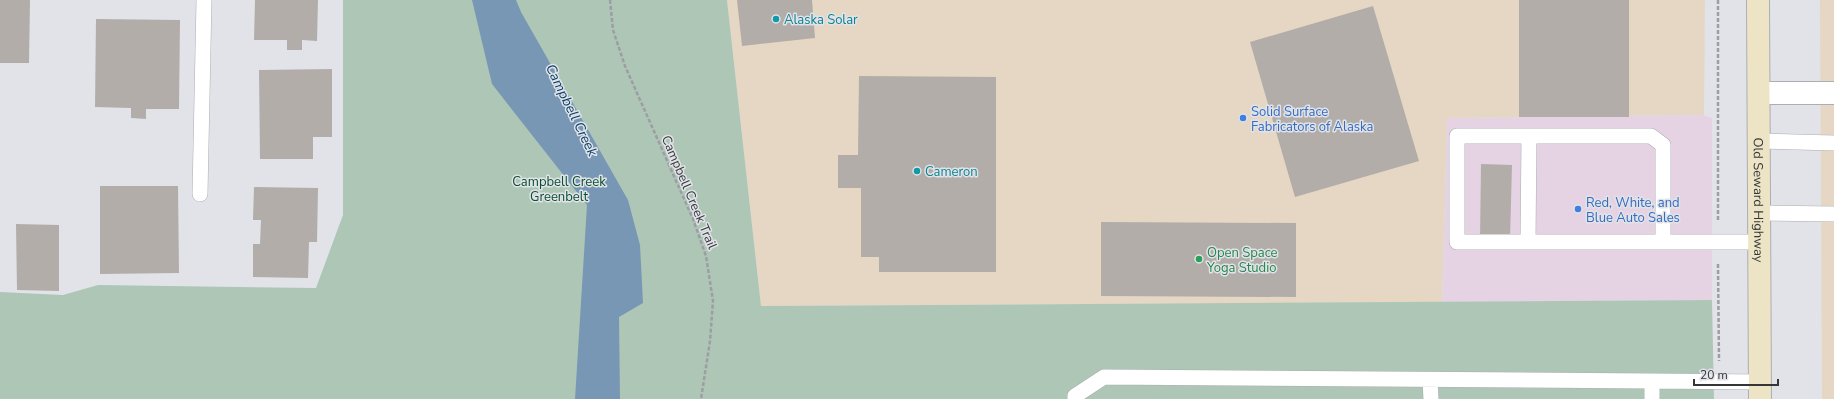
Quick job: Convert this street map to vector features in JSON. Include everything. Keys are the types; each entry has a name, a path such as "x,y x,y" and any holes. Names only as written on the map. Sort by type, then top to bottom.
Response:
{"main road":[{"name":"Old Seward Highway","path":"1758,0 1760,390"}],"street":[{"path":"1759,94 1834,93"}],"lane":[{"path":"200,194 204,0"},
{"path":"1663,242 1663,145 1651,136 1458,136 1457,242 1663,242 1718,242 1759,242"},
{"path":"1528,242 1529,136"},
{"path":"1759,140 1834,143"},
{"path":"1759,213 1834,214"},
{"path":"1075,399 1075,396 1104,377 1719,382 1760,390"},
{"path":"1430,380 1431,399"},
{"path":"1652,381 1652,399"}],"path":[{"name":"Campbell Creek Trail","path":"610,0 613,30 625,66 693,219 706,256 713,301 710,341 701,399"},
{"path":"1718,0 1719,382"}],"shaded area":[{"path":"727,0 1705,0 1704,115 1447,118 1442,302 761,306"},
{"path":"1820,0 1834,0 1834,399 1822,399"},
{"name":"Red, White, and Blue Auto Sales","path":"1703,115 1712,118 1712,300 1442,302 1447,118"}],"green space":[{"name":"Campbell Creek Greenbelt","path":"343,0 727,0 761,306 1712,300 1714,399 0,399 0,292 63,295 98,285 316,288 343,215"}],"water":[{"name":"Campbell Creek","path":"472,0 516,0 521,12 628,200 640,245 643,303 619,317 620,399 575,399 587,205 492,84"}],"building":[{"path":"0,0 30,0 29,63 0,63"},
{"path":"255,0 318,0 317,41 302,40 302,50 287,50 287,40 254,40"},
{"name":"Alaska Solar","path":"737,0 812,0 815,38 742,46"},
{"path":"1519,0 1629,0 1629,117 1519,117"},
{"path":"1373,6 1419,161 1295,197 1250,42"},
{"path":"96,19 180,20 179,109 146,109 146,119 131,118 131,108 95,107"},
{"path":"332,69 332,137 313,137 313,159 260,159 259,70"},
{"name":"Cameron","path":"859,76 996,77 996,272 879,272 879,257 861,257 861,188 838,188 838,155 858,155"},
{"path":"1481,164 1512,165 1510,239 1480,238"},
{"path":"100,186 178,186 179,273 100,274"},
{"path":"254,187 318,188 317,242 309,242 308,278 253,277 253,244 260,244 261,220 253,220"},
{"name":"Open Space Yoga Studio","path":"1101,222 1296,223 1296,297 1101,296"},
{"path":"16,224 59,225 59,291 17,290"}],"place":[{"name":"Alaska Solar","path":"776,19"},
{"name":"Solid Surface Fabricators of Alaska","path":"1243,118"},
{"name":"Cameron","path":"917,171"},
{"name":"Red, White, and Blue Auto Sales","path":"1578,209"},
{"name":"Open Space Yoga Studio","path":"1199,259"}]}
